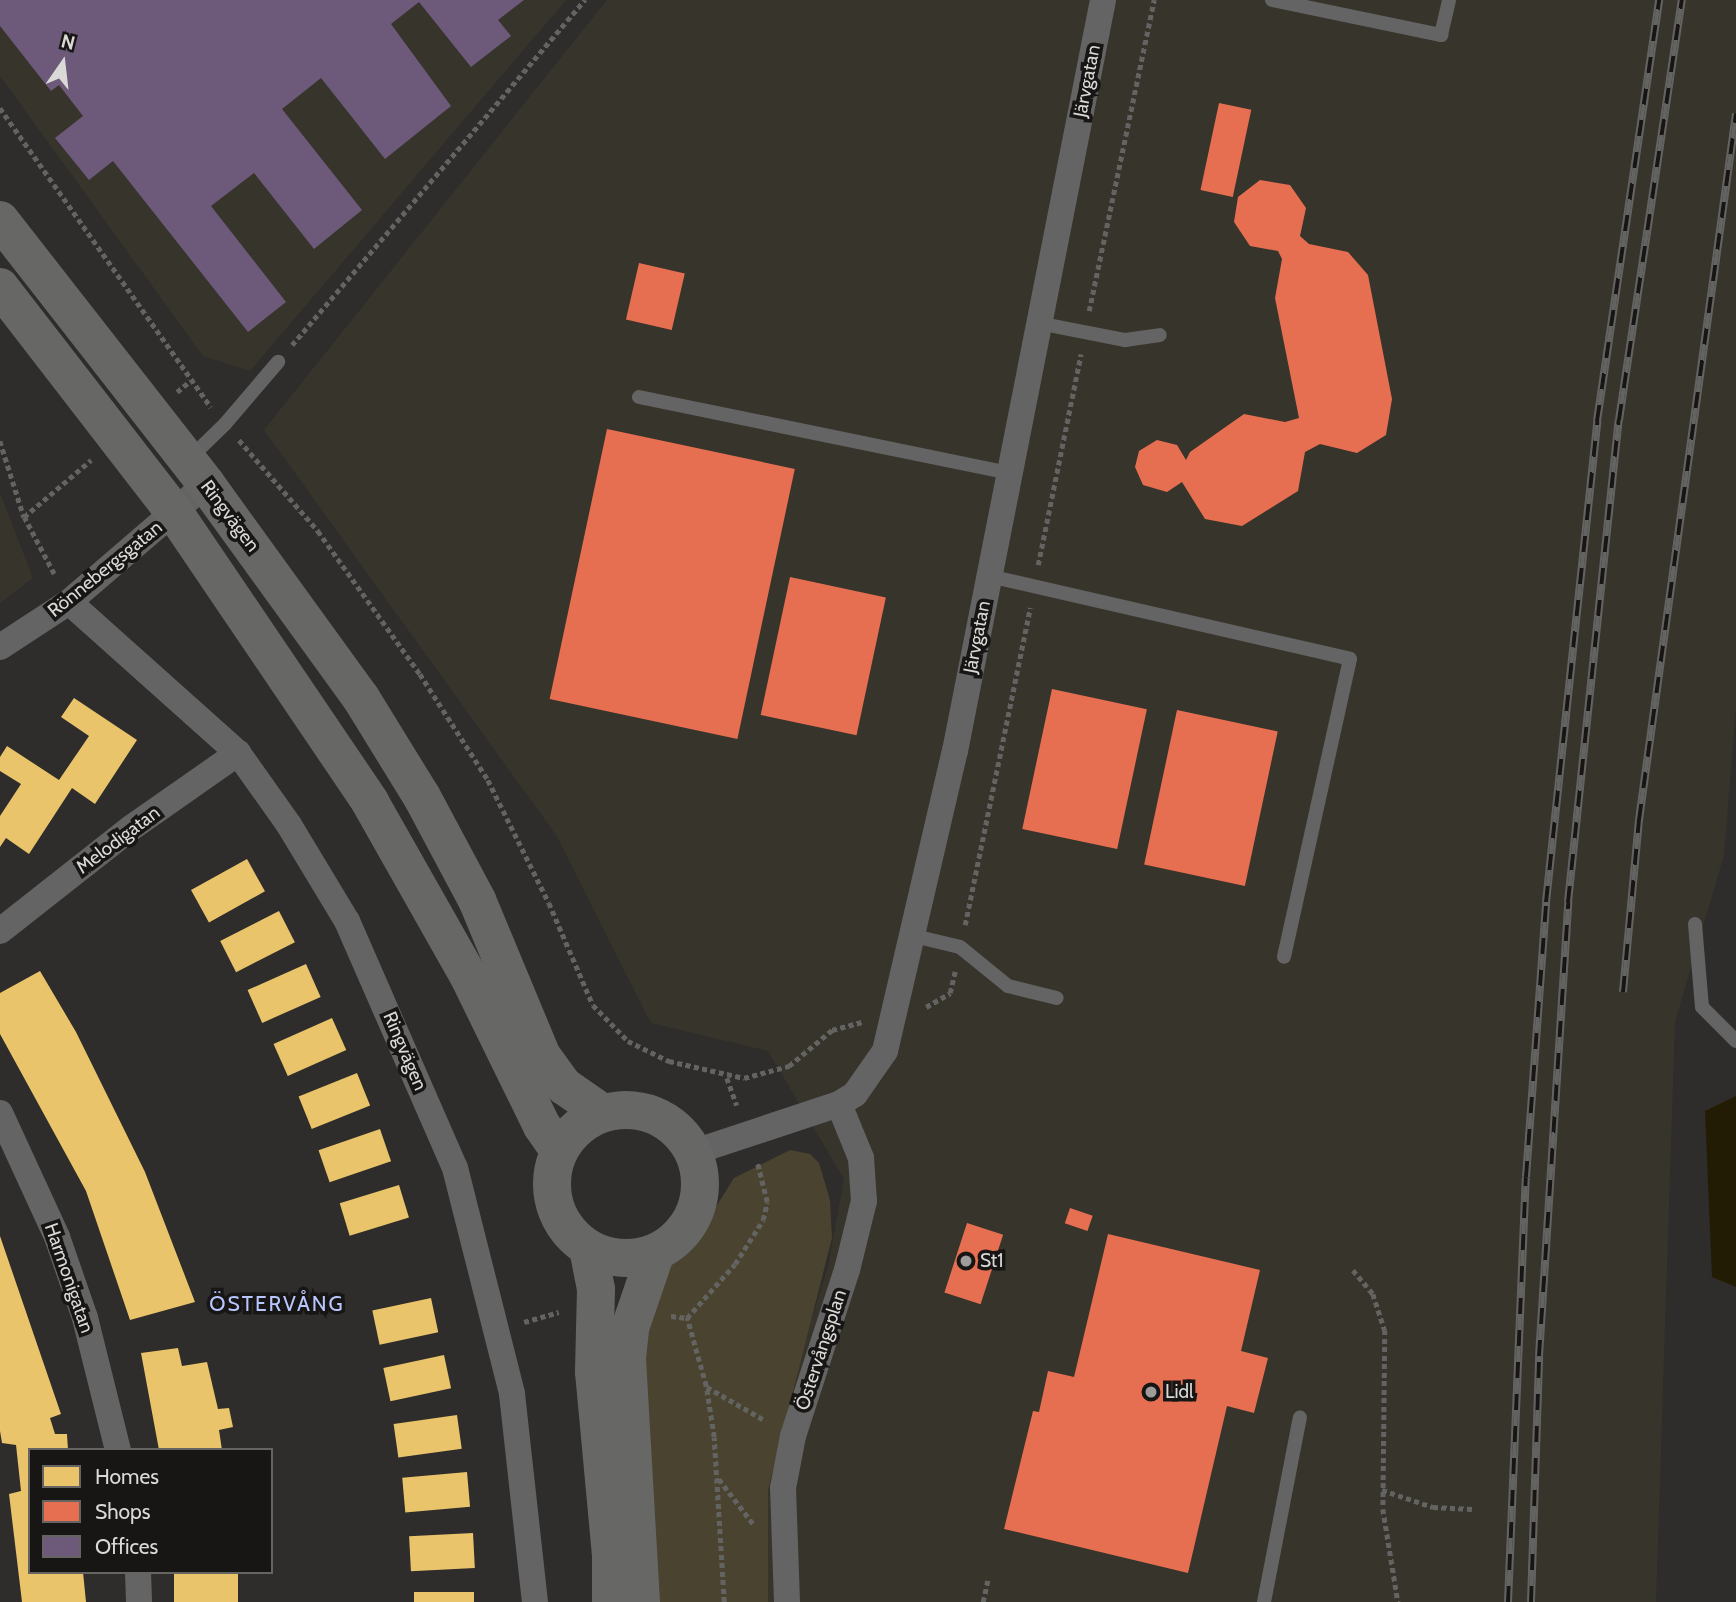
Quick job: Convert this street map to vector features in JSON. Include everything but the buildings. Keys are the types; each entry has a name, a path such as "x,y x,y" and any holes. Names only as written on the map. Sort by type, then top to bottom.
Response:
{"main road":[{"name":"Ringvägen","path":"0,220 196,472 353,687 422,797 477,900 542,1056 564,1086 603,1113"},
{"path":"0,287 115,440 174,512 370,802 559,1150"},
{"path":"649,1112 675,1128 694,1152 701,1177 698,1204 678,1237 656,1252 622,1258 588,1248 569,1232 556,1211 552,1175 559,1150 577,1127 603,1113 649,1112"},
{"path":"588,1248 596,1289 594,1372 611,1556 611,1602"},
{"path":"641,1602 627,1358 630,1328 656,1252"}],"street":[{"name":"Järvgatan","path":"694,1152 839,1104 855,1094 885,1051 955,751 1103,0"},
{"name":"Rönnebergsgatan","path":"0,648 69,602 174,512 196,472"},
{"name":"Ringvägen","path":"69,602 238,753 289,825 347,921 454,1168 512,1394 535,1602"},
{"name":"Melodigatan","path":"0,931 131,828 238,753"},
{"name":"Östervångsplan","path":"788,1602 783,1488 793,1436 847,1270 864,1201 861,1158 839,1104"},
{"name":"Harmonigatan","path":"0,1114 57,1237 77,1295 117,1448"},
{"path":"138,1574 139,1602"}],"lane":[{"path":"1272,0 1441,35 1449,0"},
{"path":"1038,323 1125,340 1160,335"},
{"path":"196,472 225,424 278,362"},
{"path":"639,397 1009,473"},
{"path":"989,576 1350,659 1284,957"},
{"path":"1696,924 1702,1007 1736,1041"},
{"path":"910,935 960,947 1008,986 1057,998"},
{"path":"1264,1602 1300,1416"}],"path":[{"path":"278,362 584,0"},
{"path":"922,1008 943,1001 950,993 1154,0"},
{"path":"0,108 190,381 318,531 420,674 488,780 549,903 593,1005 628,1041 669,1060 727,1078 768,1074 789,1066 832,1030 863,1021"},
{"path":"150,413 190,381"},
{"path":"24,517 115,440"},
{"path":"0,441 24,517 69,602"},
{"path":"727,1078 737,1105"},
{"path":"724,1602 719,1478 706,1386 687,1318 735,1264 763,1220 767,1202 757,1162"},
{"path":"1353,1270 1373,1294 1384,1330 1382,1490 1398,1602"},
{"path":"706,1386 793,1436"},
{"path":"1382,1490 1433,1507 1472,1509"},
{"path":"983,1602 988,1579"}],"shaded area":[{"path":"0,0 566,0 250,371 203,356 0,76"},
{"path":"607,0 1736,0 1736,708 1724,855 1675,1022 1656,1602 768,1602 768,1490 797,1367 828,1266 844,1179 768,1051 651,1023 556,835 264,430"},
{"path":"0,493 33,578 0,603"},
{"path":"1736,1096 1736,1287 1712,1277 1705,1111"},
{"path":"790,1150 810,1154 819,1163 830,1200 832,1238 768,1490 768,1602 654,1602 635,1363 660,1275 699,1234 734,1178"}],"railway":[{"path":"1508,1602 1526,1177 1546,902 1597,421 1659,0"},
{"path":"1531,1602 1539,1356 1568,902 1619,420 1682,0"},
{"path":"1623,992 1639,820 1736,114"}],"place":[{"name":"St1","path":"966,1261"},
{"name":"Lidl","path":"1151,1392"}],"district":[{"name":"ÖSTERVÅNG","path":"277,1304"}]}
